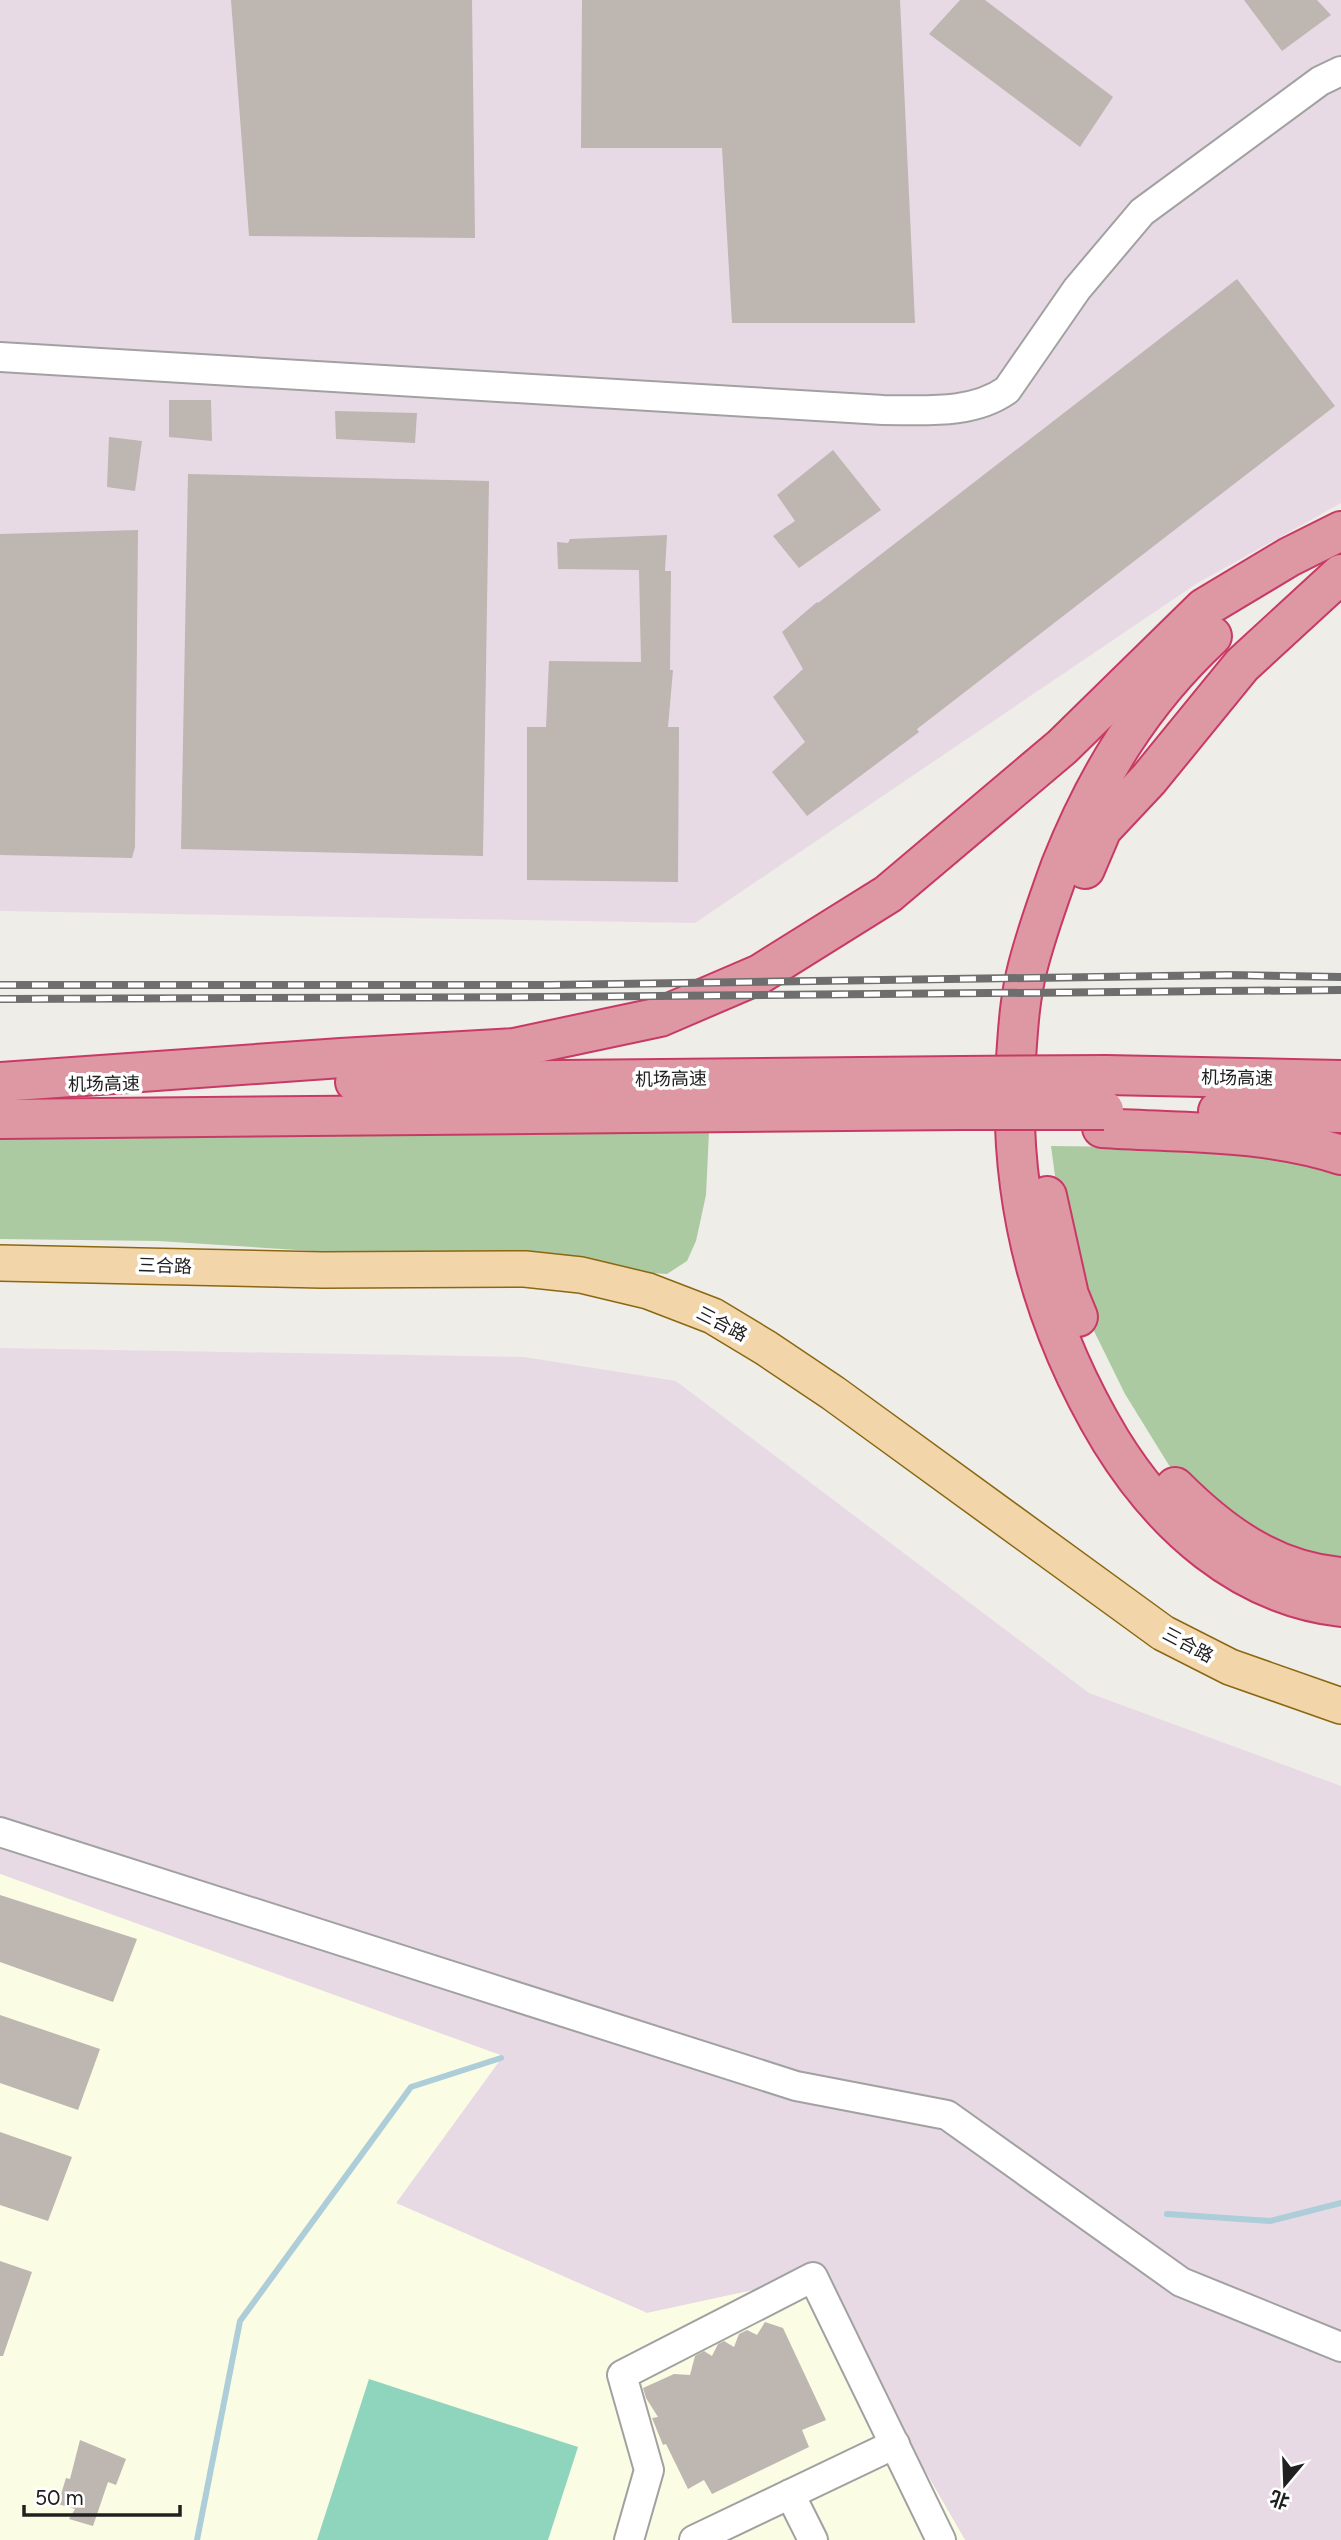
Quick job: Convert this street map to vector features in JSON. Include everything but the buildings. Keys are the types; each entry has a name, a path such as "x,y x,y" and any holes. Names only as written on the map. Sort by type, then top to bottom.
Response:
{"highway":[{"path":"0,1084 341,1058 514,1048 660,1017 760,974 888,894 1062,747 1204,608 1289,557 1341,531"},
{"path":"1341,537 1242,608 1188,658 1109,761 1078,821 1048,899 1028,967 1018,1027 1013,1093 1014,1152 1035,1271 1061,1344 1094,1413 1127,1467 1162,1510 1197,1545 1230,1569 1276,1591 1317,1604 1341,1607"},
{"path":"1341,574 1242,664 1149,779 1102,830 1076,889 1055,969 1041,1049 1038,1096 1040,1147 1049,1212 1069,1295 1097,1366 1134,1431 1170,1482 1200,1513 1234,1540 1273,1561 1305,1571 1341,1577"},
{"name":"机场高速","path":"1104,1104 1341,1080"},
{"name":"机场高速","path":"0,1084 961,1093 1104,1104 1341,1113"},
{"name":"机场高速","path":"0,1119 961,1093"},
{"path":"1104,1104 1341,1155"}],"main road":[{"name":"三合路","path":"0,1263 323,1270 525,1269 582,1275 648,1291 713,1317 766,1348 833,1393 1163,1633 1230,1667 1341,1706"},
{"name":"三合路","path":"0,1284 521,1292 576,1296 640,1312 706,1337 781,1383 1152,1652 1224,1687 1341,1729"}],"street":[{"path":"0,357 883,410 949,410 981,403 1007,390 1077,289 1142,212 1320,81 1341,71"},
{"path":"0,1832 796,2086 947,2115 1181,2282 1341,2347"},
{"path":"629,2540 649,2470 622,2375 813,2277 941,2540"},
{"path":"694,2540 895,2444"},
{"path":"790,2494 813,2540"}],"shaded area":[{"path":"0,0 1341,0 1341,503 1196,584 695,923 0,911"},
{"path":"0,1348 524,1357 676,1381 1089,1693 1341,1786 1341,2540 965,2540 813,2277 647,2313 396,2203 503,2056 0,1874"},
{"path":"0,1874 503,2056 396,2203 647,2313 813,2277 965,2540 0,2540"}],"green space":[{"path":"709,1132 706,1195 696,1241 687,1261 667,1274 568,1256 329,1252 158,1241 0,1239 0,1133"},
{"path":"1051,1146 1135,1147 1314,1160 1341,1170 1341,1567 1307,1562 1212,1508 1170,1467 1125,1394 1092,1327 1057,1191"},
{"path":"369,2379 578,2447 548,2540 317,2540"}],"waterway":[{"path":"197,2540 240,2321 411,2087 501,2058"},
{"path":"1167,2214 1270,2221 1341,2203"}],"railway":[{"path":"0,985 550,985 1228,975 1341,977"},
{"path":"0,999 1341,990"}]}
